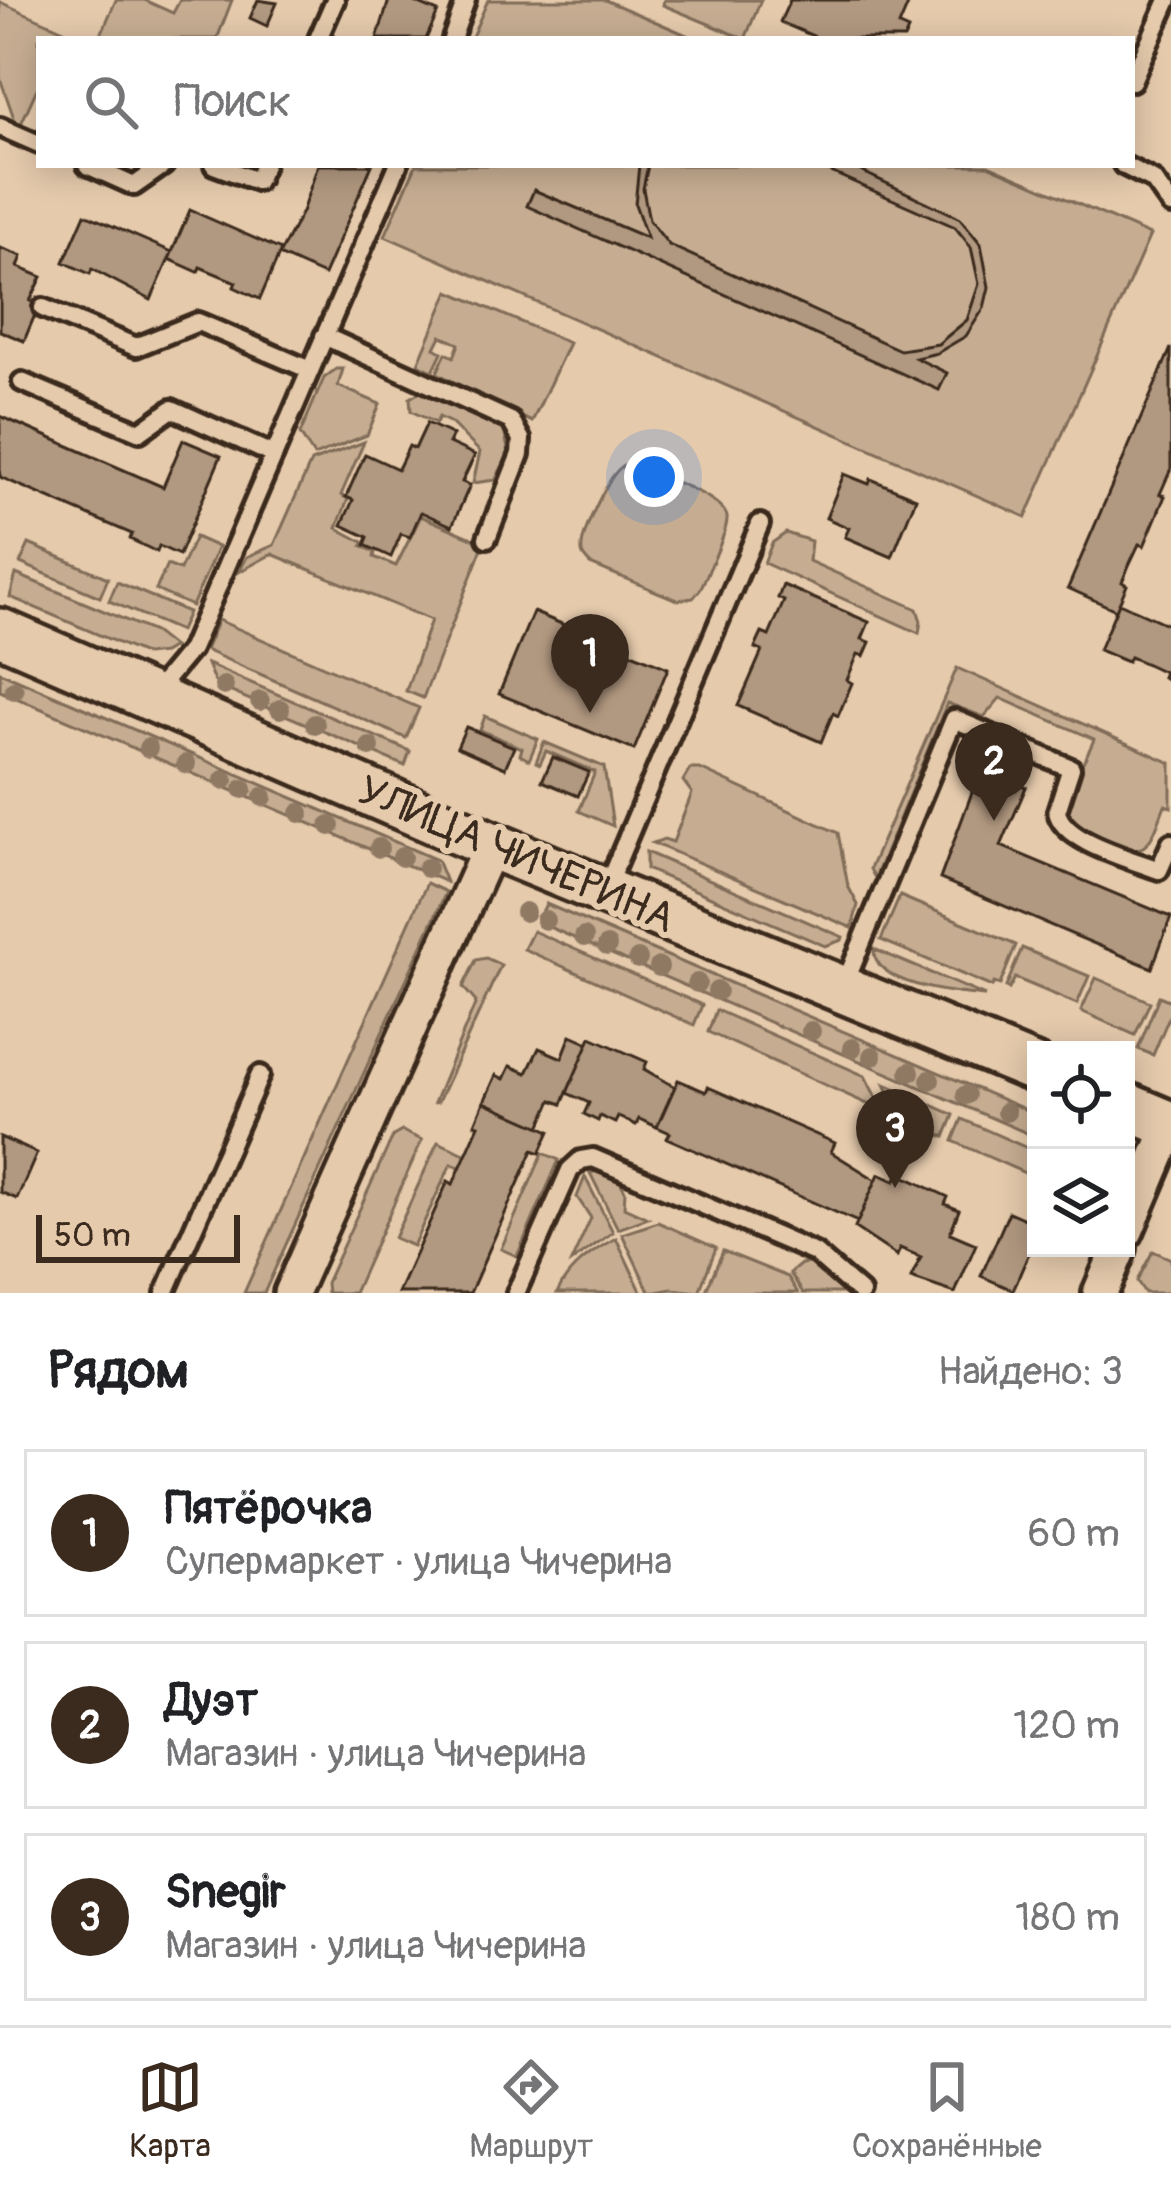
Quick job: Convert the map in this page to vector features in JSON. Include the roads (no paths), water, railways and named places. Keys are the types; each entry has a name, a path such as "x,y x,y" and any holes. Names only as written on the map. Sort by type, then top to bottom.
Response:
{"main road":[{"name":"УЛИЦА ЧИЧЕРИНА","path":"0,632 491,845 1027,1065"},
{"path":"1135,1110 1171,1125"}],"street":[{"path":"291,1293 491,845"},
{"path":"1135,1210 1171,1125"},
{"path":"1100,1293 1115,1257"}],"lane":[{"path":"319,36 335,0"},
{"path":"453,36 466,0"},
{"path":"1135,74 1168,0"},
{"path":"0,127 36,143"},
{"path":"94,168 134,186 160,168"},
{"path":"222,168 257,182 263,168"},
{"path":"152,697 191,649 397,168"},
{"path":"1129,168 1154,180 1171,205"},
{"path":"43,308 136,346 199,322 310,370"},
{"path":"325,336 500,414 516,427 520,454 487,538"},
{"path":"22,382 140,432 172,409 274,455"},
{"path":"604,892 760,524"},
{"path":"842,989 954,719 1071,768 1057,812 1068,833 1160,870 1171,843"},
{"path":"165,1293 260,1076"},
{"path":"517,1293 570,1170 580,1160 592,1158 814,1253 861,1293"}],"place":[{"name":"Пятёрочка","path":"590,713"},
{"name":"Дуэт","path":"994,821"},
{"name":"Snegir","path":"895,1188"}]}
